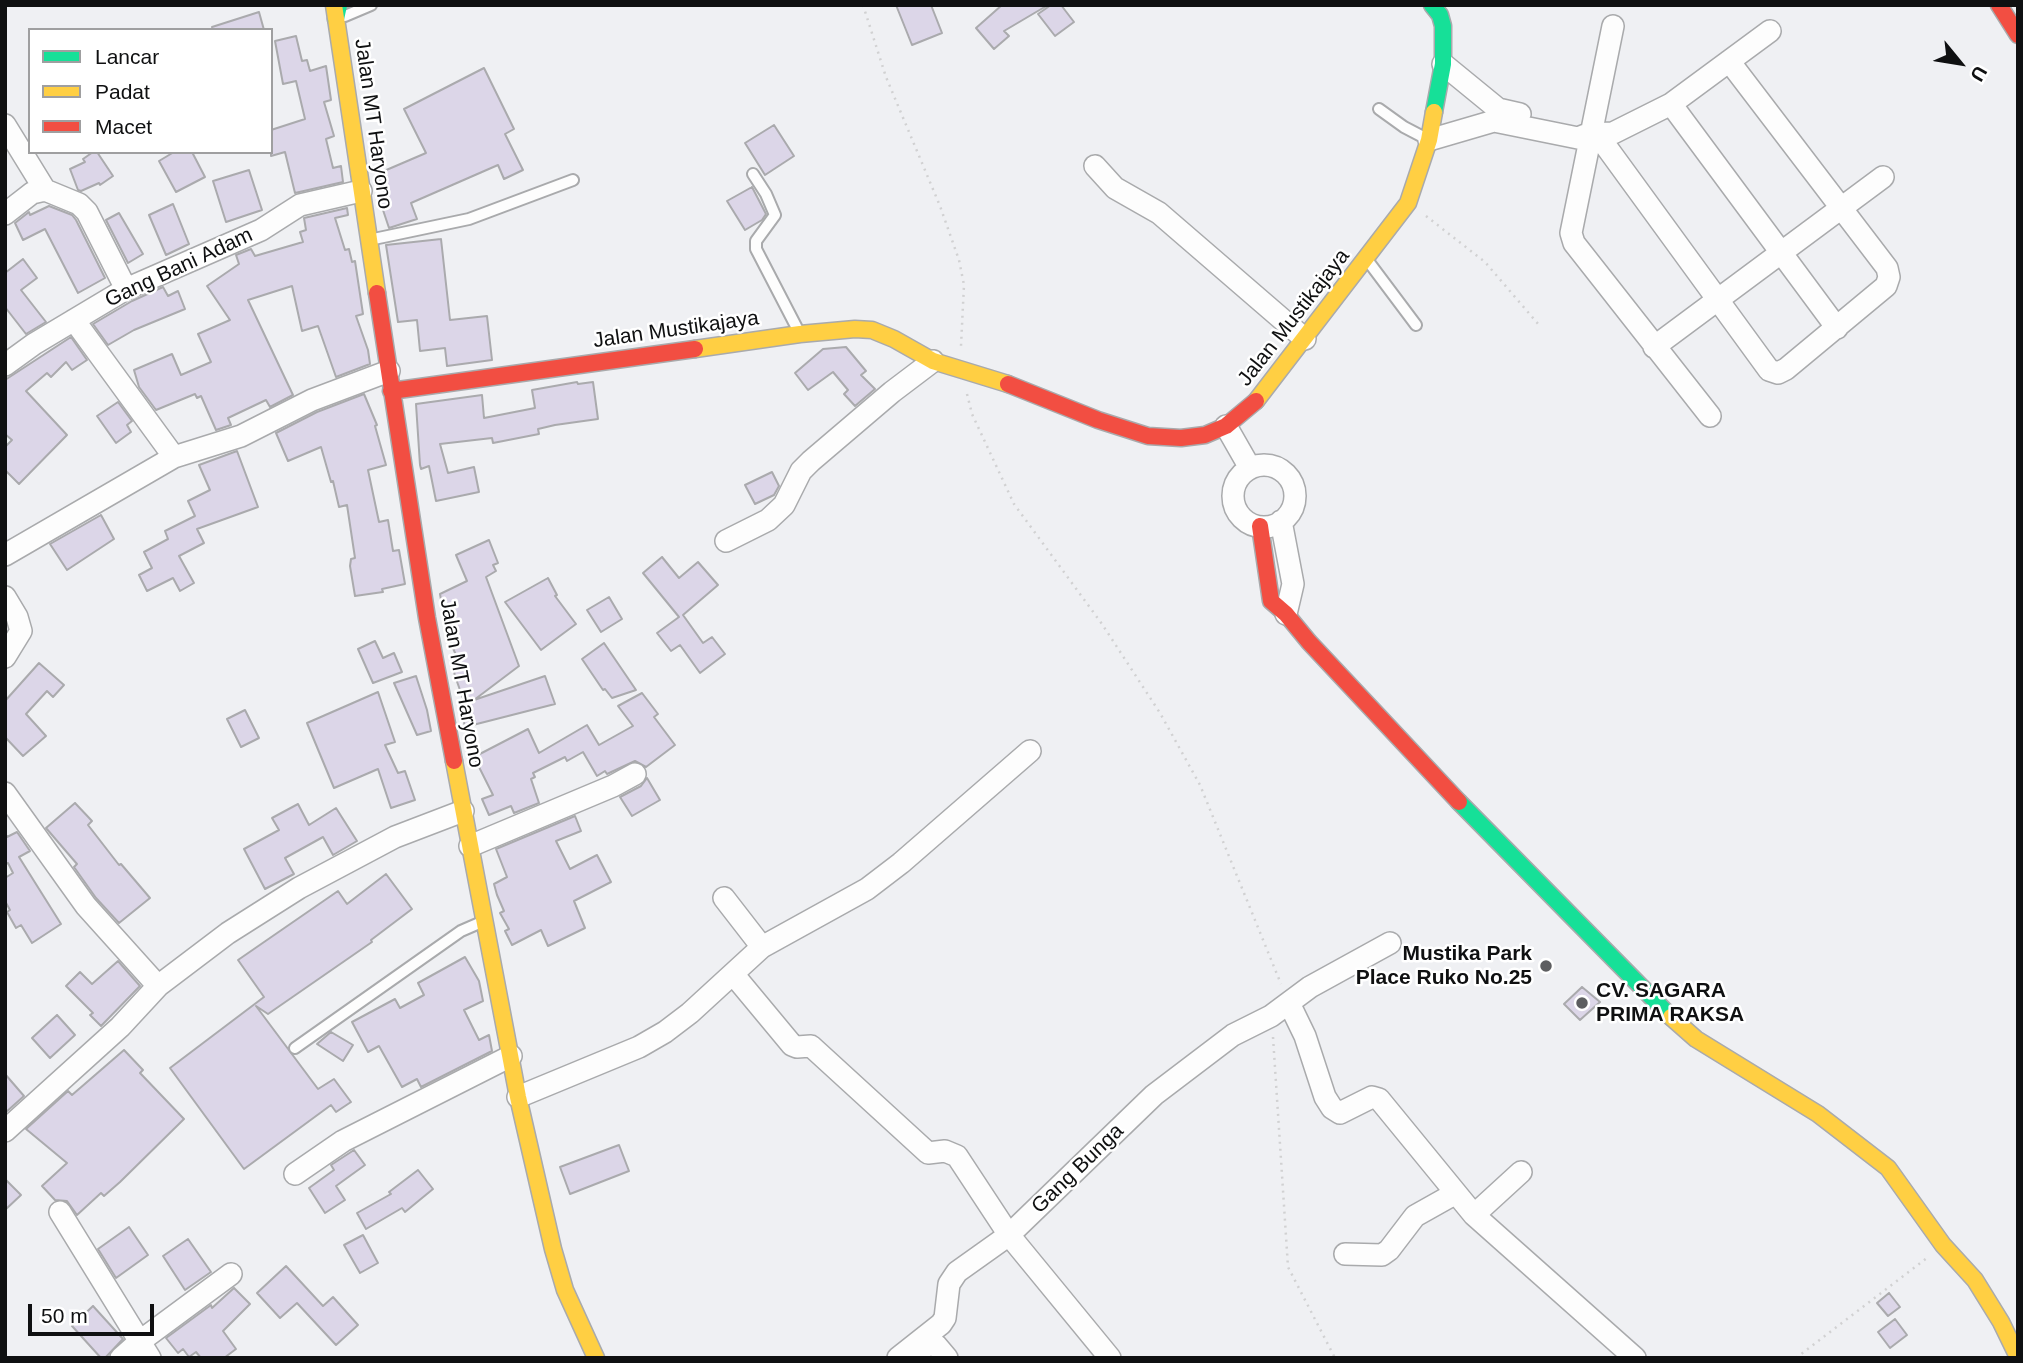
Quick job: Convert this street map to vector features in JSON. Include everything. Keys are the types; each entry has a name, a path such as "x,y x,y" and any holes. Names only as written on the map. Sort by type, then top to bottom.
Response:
{"main road":[{"name":"Jalan Mustikajaya","path":"390,381 800,334 872,330 933,360 1023,389 1098,420 1148,436 1181,438 1205,435 1226,426 1249,409 1408,203 1429,140 1443,64 1444,26 1432,5"},
{"path":"1999,5 2018,35"},
{"name":"Jalan MT Haryono","path":"336,10 427,618 518,1097 565,1290 596,1358"},
{"path":"1286,614 1490,835 1663,1010 1696,1039 1818,1114 1888,1168 1943,1245 1975,1280 2001,1322 2018,1357"}],"street":[{"path":"1613,26 1571,233 1574,243 1710,416"},
{"path":"1429,140 1494,121 1578,138 1613,133 1671,104 1770,31"},
{"path":"1443,64 1498,109 1580,125 1592,134 1769,370 1778,373 1886,286 1889,277 1887,268 1729,61"},
{"path":"1671,104 1837,328"},
{"path":"5,125 45,190"},
{"path":"1095,166 1115,188 1159,213 1305,339"},
{"path":"1654,347 1883,177"},
{"path":"5,214 32,193 45,190 79,204 87,212 126,289"},
{"name":"Gang Bani Adam","path":"5,365 126,289 261,230 300,205 361,191"},
{"path":"74,320 174,457"},
{"path":"726,541 768,520 785,505 802,471 811,461 933,360"},
{"path":"5,555 174,457 241,436 312,400 390,381"},
{"path":"1226,426 1250,468"},
{"path":"1257,465 1280,469 1290,480 1295,495 1291,510 1270,524 1242,518 1233,501 1236,482 1257,465"},
{"path":"1270,524 1293,584 1286,614"},
{"path":"5,597 21,631 5,657"},
{"path":"518,1097 639,1047 690,1013 762,947 867,889 901,863 1030,751"},
{"path":"470,846 613,786 635,774"},
{"path":"5,793 86,906 158,986"},
{"path":"5,1131 120,1027 158,986 228,933 299,888 395,837 463,811"},
{"path":"724,898 762,947"},
{"name":"Gang Bunga","path":"898,1358 941,1324 945,1318 949,1284 957,1272 1009,1235 1154,1095 1233,1035 1271,1016 1310,987 1390,943"},
{"path":"733,974 792,1045 811,1045 928,1153 945,1151 957,1156 1009,1235 1101,1355"},
{"path":"1289,1003 1305,1036 1325,1097 1332,1108 1340,1113 1372,1097 1376,1098 1474,1215 1635,1358"},
{"path":"295,1174 344,1142 511,1056"},
{"path":"1474,1215 1521,1172"},
{"path":"1345,1254 1382,1255 1416,1216 1456,1193"},
{"path":"60,1212 145,1350"},
{"path":"121,1358 145,1350 231,1275"},
{"path":"907,1358 930,1344 936,1345 947,1358"}],"lane":[{"path":"336,10 371,5"},
{"path":"1379,108 1404,127 1429,140"},
{"path":"753,174 775,215 756,242 756,249 800,334"},
{"path":"369,240 468,219 573,180"},
{"path":"1366,259 1416,325"},
{"path":"295,1048 461,931 486,920"}],"path":[{"path":"863,5 886,77 940,206 959,260 964,285 960,369 972,414 1014,504 1102,624 1160,713 1200,785 1289,1003"},
{"path":"1408,203 1485,262 1539,325"},
{"path":"1271,1016 1288,1267 1335,1358"},
{"path":"1796,1358 1943,1245"}],"building":[{"path":"896,5 931,5 942,33 912,45"},
{"path":"1002,5 1048,5 1004,31 1009,36 994,49 976,28"},
{"path":"1051,5 1061,5 1074,22 1055,36 1038,14"},
{"path":"259,12 263,28 212,28"},
{"path":"296,36 302,61 307,60 310,71 326,66 331,100 324,102 334,136 326,139 333,168 341,166 343,182 295,193 285,152 271,156 273,129 305,119 296,81 283,84 275,41"},
{"path":"484,68 514,129 505,134 523,170 504,179 498,165 411,203 417,219 389,228 380,201 387,198 377,174 426,153 404,109"},
{"path":"774,125 794,156 765,175 745,143"},
{"path":"90,154 98,154 113,176 100,185 99,183 78,190 70,169 85,162 83,159"},
{"path":"171,154 193,154 205,177 176,192 159,161"},
{"path":"249,170 262,210 226,222 213,181"},
{"path":"752,187 766,214 762,220 745,230 727,201"},
{"path":"173,204 189,244 166,255 149,215"},
{"path":"49,206 72,215 76,220 105,278 78,293 45,229 23,240 15,223 29,212 30,215"},
{"path":"347,208 348,215 335,218 345,250 349,249 352,262 355,261 363,314 356,316 370,364 336,377 318,326 302,331 292,286 248,300 293,395 270,407 266,400 228,418 231,425 216,430 201,396 197,398 195,394 156,410 139,387 134,370 172,354 181,375 211,362 198,334 230,320 207,286 239,264 236,255 251,249 255,256 303,242 300,232 306,230 304,218"},
{"path":"119,213 143,254 128,263 106,220"},
{"path":"441,239 450,320 487,316 492,360 447,366 445,348 420,351 417,320 398,322 386,245"},
{"path":"23,259 37,278 21,290 46,322 26,334 5,307 5,273"},
{"path":"163,287 168,296 178,291 185,309 134,330 108,345 93,324 132,301"},
{"path":"71,337 87,360 72,370 66,362 51,377 47,373 26,391 67,435 19,484 5,470 5,447 12,440 5,434 5,380"},
{"path":"846,347 866,371 861,375 875,389 855,406 844,394 848,390 833,372 808,390 795,373 823,349"},
{"path":"593,382 598,419 555,425 538,429 539,434 493,443 492,438 440,444 448,473 474,467 479,492 436,501 429,466 421,469 420,465 416,404 482,395 484,418 535,408 532,390"},
{"path":"364,394 377,425 375,426 386,465 368,470 379,522 388,520 393,551 399,550 405,584 382,589 383,592 355,596 350,566 351,559 355,558 347,505 339,507 321,447 288,461 276,433 317,412"},
{"path":"118,402 132,421 127,425 131,432 116,443 97,416"},
{"path":"237,451 258,507 197,529 204,543 179,556 194,583 180,591 173,578 147,591 139,575 152,568 144,552 168,539 165,531 195,516 188,501 210,490 199,465"},
{"path":"772,472 779,486 774,495 755,504 745,485"},
{"path":"101,515 114,539 67,570 50,544"},
{"path":"489,540 498,563 493,565 496,571 486,577 519,666 474,700 545,676 555,704 465,727 460,705 465,704 451,657 456,655 447,635 440,594 467,581 456,555"},
{"path":"662,557 679,578 698,562 718,585 683,615 703,643 712,637 725,654 700,673 680,645 671,651 657,633 679,617 643,573"},
{"path":"548,578 557,595 555,596 576,624 541,650 505,602"},
{"path":"609,597 622,619 601,632 587,610"},
{"path":"375,641 383,658 394,653 402,672 373,683 358,649"},
{"path":"604,643 636,690 612,698 603,690 582,659"},
{"path":"39,663 64,685 53,697 47,691 26,714 46,736 23,756 5,737 5,701"},
{"path":"416,676 431,731 417,735 394,683"},
{"path":"378,692 395,742 385,745 398,773 405,771 415,800 391,808 378,769 334,788 307,723"},
{"path":"642,693 658,714 654,717 675,745 646,767 635,761 597,776 583,752 567,761 565,757 533,773 535,777 531,779 539,803 514,813 511,806 489,815 482,799 493,795 474,757 528,729 539,753 587,725 599,745 633,726 618,706"},
{"path":"245,710 259,738 241,747 227,719"},
{"path":"647,778 660,800 632,816 620,797 641,786"},
{"path":"75,803 92,821 88,825 119,865 121,864 150,898 119,923 96,898 74,867 77,864 46,828"},
{"path":"298,804 309,825 336,808 357,841 333,855 323,837 285,858 294,874 265,889 244,849 279,830 272,818"},
{"path":"575,816 581,831 556,841 570,869 597,855 611,882 574,901 585,928 548,946 541,930 512,945 505,931 509,929 500,913 504,911 494,884 507,877 496,849"},
{"path":"17,832 30,851 19,857 61,924 32,943 21,925 16,928 7,912 10,910 5,901 5,878 13,873 8,863 5,864 5,833 7,837"},
{"path":"386,874 412,909 371,940 372,942 268,1014 256,1006 318,1089 334,1079 351,1102 336,1112 331,1105 244,1169 170,1068 264,997 238,960 338,891 347,904"},
{"path":"465,957 479,981 483,1001 464,1010 479,1040 489,1035 492,1051 421,1087 417,1079 402,1087 379,1046 368,1052 352,1022 395,999 400,1008 424,995 418,983"},
{"path":"118,961 140,986 101,1026 90,1015 93,1013 66,986 80,972 92,984"},
{"name":"CV. SAGARA PRIMA RAKSA","path":"1582,987 1600,1002 1580,1020 1564,1004"},
{"path":"57,1015 75,1035 50,1058 32,1038"},
{"path":"331,1032 353,1045 343,1061 317,1044"},
{"path":"124,1050 143,1070 140,1073 184,1119 120,1182 104,1196 101,1193 77,1215 67,1201 55,1200 42,1186 67,1163 26,1129 68,1091 72,1095"},
{"path":"5,1074 24,1096 5,1113"},
{"path":"619,1145 629,1171 570,1194 560,1167"},
{"path":"354,1150 365,1165 336,1186 345,1200 325,1213 309,1188 334,1170 331,1165"},
{"path":"418,1170 433,1189 405,1212 402,1208 366,1229 357,1213 391,1194 389,1192"},
{"path":"5,1179 21,1195 5,1210"},
{"path":"129,1227 148,1255 116,1278 98,1249"},
{"path":"363,1235 378,1263 360,1273 344,1245"},
{"path":"188,1239 211,1272 185,1290 163,1256"},
{"path":"286,1266 323,1306 333,1297 358,1325 336,1345 297,1303 280,1318 257,1293"},
{"path":"234,1288 250,1304 223,1331 236,1349 224,1358 201,1358 196,1352 189,1357 183,1349 178,1353 166,1338 211,1305 212,1308"},
{"path":"1889,1293 1900,1307 1888,1316 1877,1303"},
{"path":"93,1306 123,1339 105,1358 101,1358 72,1326"},
{"path":"1895,1319 1907,1335 1890,1348 1878,1332"}],"traffic: fast":[{"path":"336,19 339,5"},
{"path":"1432,5 1440,15 1443,26 1443,64 1434,112"},
{"path":"1459,802 1671,1017"}],"traffic: slow":[{"path":"334,5 377,293"},
{"path":"1256,401 1408,203 1429,140 1434,112"},
{"path":"695,349 800,334 872,330 933,361 1008,384"},
{"path":"454,761 518,1097 553,1249 565,1290 596,1358"},
{"path":"1671,1017 1696,1039 1818,1114 1888,1168 1943,1245 1975,1280 2001,1322 2018,1357"}],"traffic: jam":[{"path":"1999,5 2018,35"},
{"path":"377,293 427,618 454,761"},
{"path":"391,391 695,349"},
{"path":"1008,384 1098,420 1148,436 1181,438 1205,435 1226,426 1256,401"},
{"path":"1260,526 1271,601 1459,802"}],"place":[{"name":"Mustika Park Place Ruko No.25","path":"1546,966"},
{"name":"CV. SAGARA PRIMA RAKSA","path":"1582,1003"}]}
